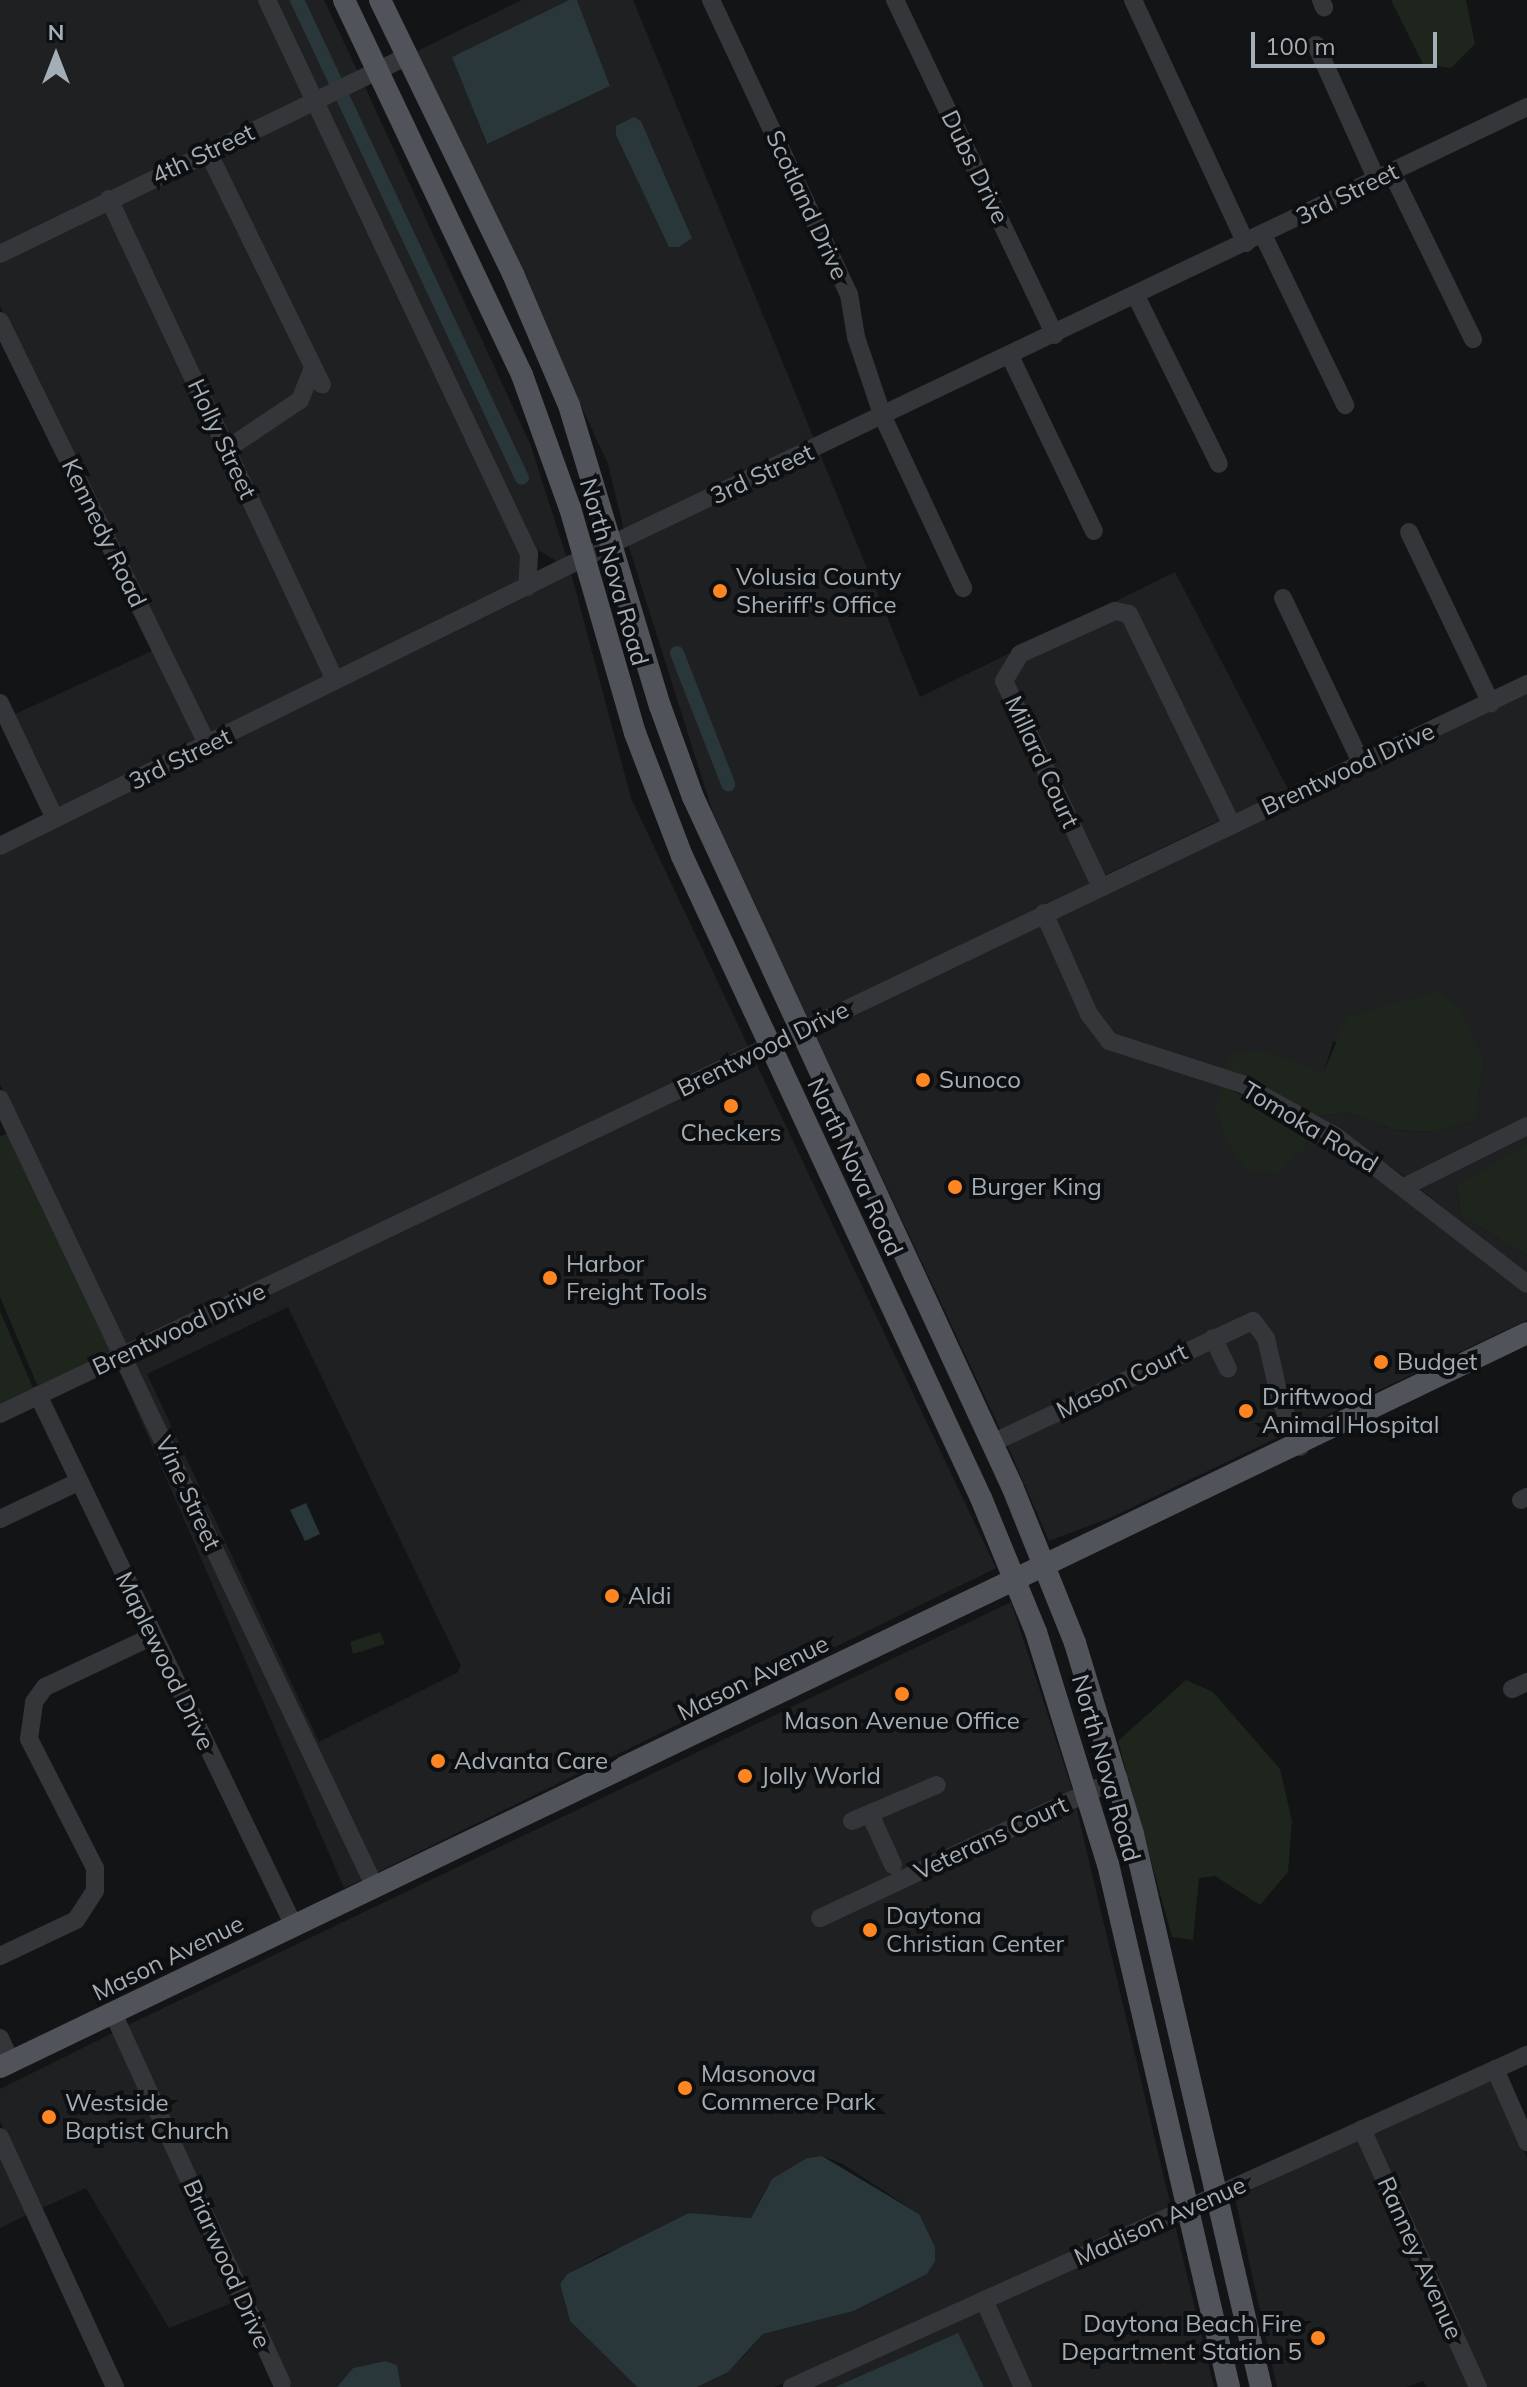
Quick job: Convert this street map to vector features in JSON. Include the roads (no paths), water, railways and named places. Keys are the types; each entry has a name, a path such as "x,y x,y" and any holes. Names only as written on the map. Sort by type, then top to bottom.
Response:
{"main road":[{"name":"North Nova Road","path":"344,0 371,74 522,375 584,558 653,782 770,1046 1016,1579 1088,1792 1229,2387"},
{"name":"North Nova Road","path":"380,0 545,344 614,543 673,746 799,1031 992,1443 1045,1565 1119,1778 1261,2387"},
{"path":"849,1214 869,1222 903,1253"},
{"name":"Mason Avenue","path":"6,2064 1045,1565 1300,1447 1527,1333"}],"street":[{"path":"267,0 529,554 527,587"},
{"name":"Scotland Drive","path":"711,0 849,294 856,337 883,417 963,588"},
{"name":"Dubs Drive","path":"895,0 1055,335"},
{"path":"1133,0 1246,243"},
{"path":"1316,45 1473,339"},
{"name":"4th Street","path":"0,254 407,56"},
{"name":"3rd Street","path":"0,846 614,543 1384,177 1524,115"},
{"path":"208,152 322,385"},
{"name":"Holly Street","path":"109,199 335,680"},
{"path":"1263,235 1345,405"},
{"path":"1136,296 1219,464"},
{"name":"Kennedy Road","path":"0,321 208,746"},
{"path":"1010,356 1094,531"},
{"path":"227,449 300,400 313,367"},
{"path":"1409,532 1491,703"},
{"path":"529,554 560,571"},
{"path":"1283,598 1361,762"},
{"name":"Millard Court","path":"1100,885 1004,681 1020,654 1115,611 1129,614 1231,823"},
{"name":"Brentwood Drive","path":"0,1414 1100,885 1527,684"},
{"path":"0,703 55,819"},
{"name":"Tomoka Road","path":"1044,913 1089,1014 1109,1041 1242,1084 1337,1137 1406,1186 1527,1284"},
{"name":"Vine Street","path":"0,1099 375,1887"},
{"path":"1406,1186 1527,1126"},
{"name":"Mason Court","path":"992,1443 1253,1321 1266,1338 1280,1399 1300,1447"},
{"path":"1213,1338 1228,1369"},
{"name":"Maplewood Drive","path":"38,1395 294,1926"},
{"path":"0,1519 78,1482"},
{"path":"0,1956 76,1920 95,1891 95,1868 29,1739 34,1702 45,1687 153,1636"},
{"name":"Veterans Court","path":"820,1918 1119,1778"},
{"path":"893,1865 861,1817 937,1785"},
{"path":"1138,1994 1168,1987"},
{"name":"Briarwood Drive","path":"113,2013 282,2383"},
{"path":"0,2038 6,2064"},
{"name":"Madison Avenue","path":"792,2387 1527,2055"},
{"path":"1495,2069 1527,2142"},
{"name":"Ranney Avenue","path":"1362,2129 1478,2387"},
{"path":"0,2137 115,2387"},
{"path":"984,2300 1023,2387"}],"waterway":[{"path":"297,0 522,478"},
{"path":"677,653 728,784"}],"place":[{"name":"Volusia County Sheriff's Office","path":"720,591"},
{"name":"Sunoco","path":"923,1080"},
{"name":"Checkers","path":"731,1106"},
{"name":"Burger King","path":"955,1187"},
{"name":"Harbor Freight Tools","path":"550,1278"},
{"name":"Budget","path":"1381,1362"},
{"name":"Driftwood Animal Hospital","path":"1246,1411"},
{"name":"Aldi","path":"612,1596"},
{"name":"Mason Avenue Office","path":"902,1694"},
{"name":"Advanta Care","path":"438,1761"},
{"name":"Jolly World","path":"745,1776"},
{"name":"Daytona Christian Center","path":"870,1930"},
{"name":"Masonova Commerce Park","path":"685,2088"},
{"name":"Westside Baptist Church","path":"49,2117"},
{"name":"Daytona Beach Fire Department Station 5","path":"1318,2338"}]}
